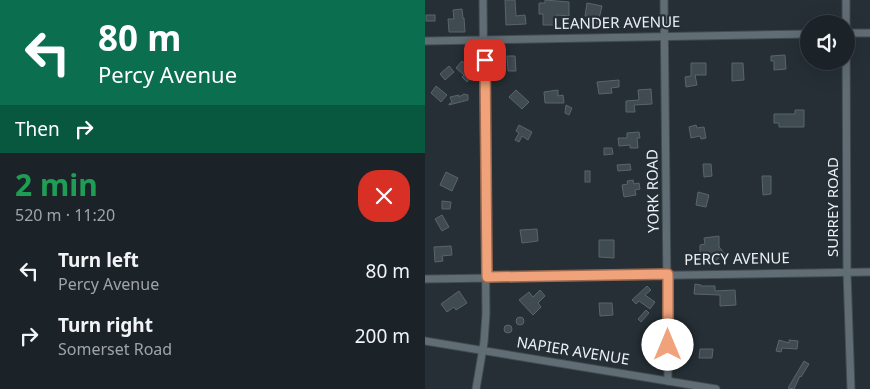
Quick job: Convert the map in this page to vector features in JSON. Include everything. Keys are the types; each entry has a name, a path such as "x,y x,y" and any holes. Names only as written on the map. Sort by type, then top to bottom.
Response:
{"street":[{"path":"476,389 485,333 487,277 483,0"},
{"name":"YORK ROAD","path":"664,0 668,381"},
{"name":"SURREY ROAD","path":"846,0 846,15"},
{"path":"855,33 870,33"},
{"name":"LEANDER AVENUE","path":"425,41 800,34"},
{"name":"SURREY ROAD","path":"846,70 847,272 851,389"},
{"name":"PERCY AVENUE","path":"425,279 870,272"},
{"name":"NAPIER AVENUE","path":"425,341 716,389"}],"building":[{"path":"505,0 515,0 516,16 525,15 526,24 506,25"},
{"path":"545,0 569,2 569,16 557,15 557,25 543,25 543,14 539,14 539,3 545,3"},
{"path":"587,3 602,6 598,23 590,22 591,17 585,16"},
{"path":"462,9 465,32 449,32 448,19 454,19 453,10"},
{"path":"426,15 435,15 435,21 426,21"},
{"path":"785,55 786,69 774,70 774,61 771,61 771,56"},
{"path":"507,56 515,56 516,71 508,71"},
{"path":"462,61 475,72 467,82 462,77 464,75 456,68"},
{"path":"691,63 706,63 706,75 695,75 697,85 686,87 685,77 691,76"},
{"path":"732,63 743,63 744,80 732,81"},
{"path":"449,66 454,72 445,80 440,74"},
{"path":"619,80 619,87 611,88 612,93 599,94 597,82"},
{"path":"436,86 447,95 441,102 431,93"},
{"path":"651,89 652,104 634,105 635,112 626,112 626,101 639,100 638,90"},
{"path":"516,90 529,102 522,109 509,97"},
{"path":"558,90 558,96 563,95 564,103 545,103 544,92"},
{"path":"464,94 468,95 468,100 449,105 452,102 450,97 459,95 459,97"},
{"path":"566,105 572,108 569,115 565,113"},
{"path":"795,110 804,110 804,127 779,127 779,123 774,123 774,114 795,114"},
{"path":"519,125 532,132 528,140 522,136 519,142 515,140 519,133 516,131"},
{"path":"696,125 697,128 704,127 706,138 701,139 700,136 691,138 689,127"},
{"path":"639,132 640,138 637,138 638,148 630,148 630,145 619,146 618,138 627,138 627,133"},
{"path":"604,148 612,148 613,154 604,155"},
{"path":"630,164 631,170 618,171 617,165"},
{"path":"703,164 711,164 712,176 704,177"},
{"path":"585,171 590,171 590,182 585,182"},
{"path":"446,172 458,178 452,191 440,185"},
{"path":"762,176 771,176 771,194 763,195"},
{"path":"633,180 634,184 639,183 640,189 635,190 636,195 624,197 622,185 628,184 627,181"},
{"path":"698,192 709,195 706,207 696,205"},
{"path":"442,201 451,202 450,209 442,209"},
{"path":"442,215 449,227 442,231 435,219"},
{"path":"537,229 538,241 522,243 520,230"},
{"path":"719,236 719,247 726,255 723,259 720,257 715,261 706,254 700,253 700,245 705,244 704,238"},
{"path":"599,240 614,240 614,258 599,257"},
{"path":"451,246 452,255 442,256 443,261 435,262 434,247"},
{"path":"695,284 715,286 715,291 735,290 736,305 720,306 720,295 694,294"},
{"path":"647,286 651,290 645,295 655,302 650,309 639,301 636,304 632,300"},
{"path":"540,290 545,296 538,303 541,307 533,315 519,300 529,292 533,297"},
{"path":"459,291 467,303 456,310 454,307 447,312 441,304"},
{"path":"599,303 612,303 613,315 600,316"},
{"path":"646,310 649,313 641,322 638,319"},
{"path":"520,317 524,321 520,325 516,321"},
{"path":"508,325 512,329 508,333 504,329"},
{"path":"779,340 789,343 789,340 798,341 797,349 782,348 781,352 776,351"},
{"path":"700,349 713,349 712,358 699,358"},
{"path":"804,361 809,364 800,376 794,389 788,388"}],"route":[{"path":"485,60 487,277 668,274 668,345"}]}
